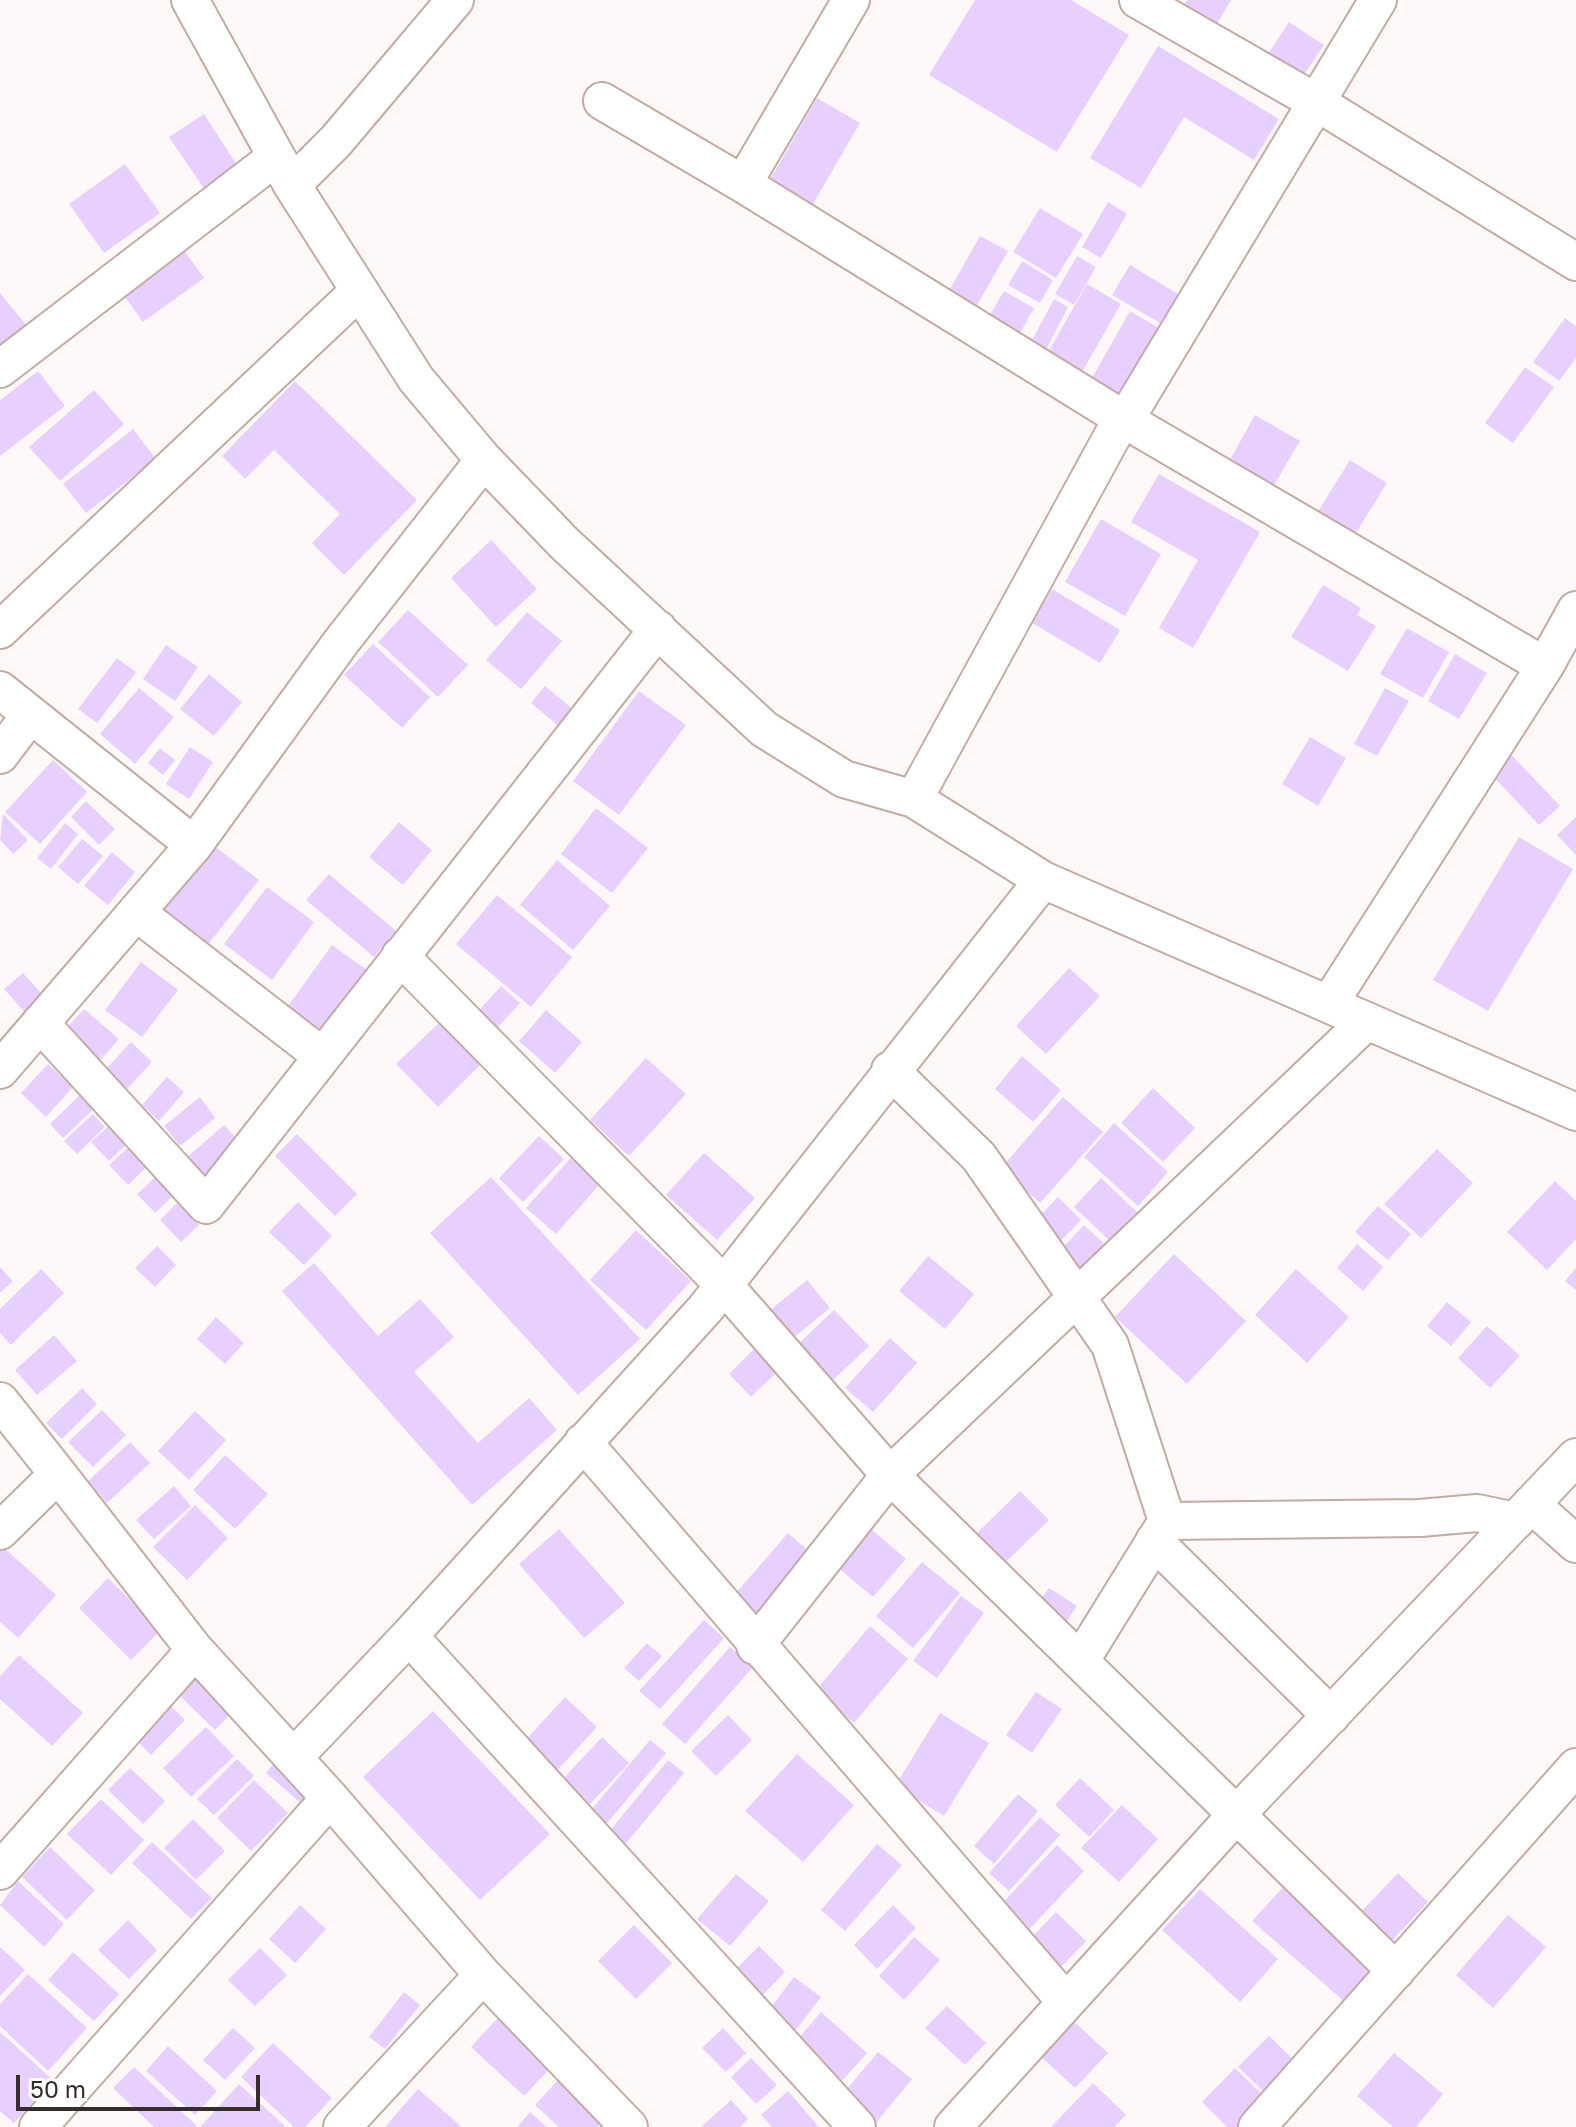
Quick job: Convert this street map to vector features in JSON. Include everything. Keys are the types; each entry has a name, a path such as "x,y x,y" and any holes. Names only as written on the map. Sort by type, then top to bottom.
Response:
{"street":[{"path":"190,0 284,171 416,379 484,460 564,543 764,729 844,779 914,799 1043,880 1576,1112"},
{"path":"0,369 284,171 336,141 455,0"},
{"path":"743,184 851,0"},
{"path":"1138,0 1316,102 1576,262"},
{"path":"914,799 1114,433 1125,420 1378,0"},
{"path":"602,101 743,184 1125,420 1545,666"},
{"path":"0,630 359,291"},
{"path":"0,1070 194,845 341,642 484,460"},
{"path":"1329,1004 1545,666 1576,610"},
{"path":"40,1023 206,1205 658,629"},
{"path":"0,690 194,845"},
{"path":"0,755 30,715"},
{"path":"294,1757 409,1636 724,1285 890,1070 1043,880"},
{"path":"136,912 322,1056"},
{"path":"400,956 724,1285 890,1475 1396,1971"},
{"path":"755,1646 890,1475 1367,1021"},
{"path":"890,1070 979,1157 1110,1345 1160,1531 1331,1716"},
{"path":"0,1401 195,1650 294,1757 483,1975 629,2127"},
{"path":"583,1442 755,1646 1066,2002"},
{"path":"953,2127 1236,1815 1576,1457"},
{"path":"0,1531 58,1474"},
{"path":"1160,1531 1523,1513 1576,1544"},
{"path":"1081,1660 1160,1531"},
{"path":"409,1636 857,2127"},
{"path":"0,1871 195,1650"},
{"path":"1257,2127 1576,1767"},
{"path":"38,2127 330,1798"},
{"path":"342,2127 483,1975"}],"building":[{"path":"975,0 1071,0 1129,35 1057,152 929,75"},
{"path":"1187,0 1231,0 1217,24 1184,5"},
{"path":"1289,22 1324,45 1301,79 1266,57"},
{"path":"1158,46 1279,119 1254,160 1184,117 1141,188 1090,158"},
{"path":"817,98 860,123 806,216 763,192"},
{"path":"204,114 239,168 205,190 169,137"},
{"path":"125,164 160,213 104,253 69,204"},
{"path":"1108,202 1127,214 1101,258 1082,247"},
{"path":"1040,208 1083,234 1056,278 1013,252"},
{"path":"980,236 1008,251 973,312 946,296"},
{"path":"178,242 204,278 143,322 117,286"},
{"path":"1077,256 1096,267 1074,305 1055,294"},
{"path":"1022,261 1053,280 1040,303 1008,285"},
{"path":"1130,265 1178,294 1160,323 1112,295"},
{"path":"1087,284 1121,304 1082,372 1048,352"},
{"path":"1004,291 1034,308 1019,335 988,318"},
{"path":"0,293 27,326 0,348"},
{"path":"1054,299 1068,307 1046,350 1031,342"},
{"path":"1130,311 1164,331 1122,402 1089,383"},
{"path":"1565,318 1576,326 1576,358 1559,381 1533,362"},
{"path":"1525,367 1554,387 1513,443 1485,423"},
{"path":"38,371 65,406 0,456 0,400"},
{"path":"295,381 417,500 344,575 312,543 340,514 274,450 245,479 222,456"},
{"path":"94,390 124,424 60,481 29,447"},
{"path":"1255,415 1300,441 1271,490 1227,465"},
{"path":"133,429 156,459 86,513 63,484"},
{"path":"1350,460 1387,483 1354,536 1317,513"},
{"path":"1159,474 1260,532 1193,648 1159,628 1198,560 1131,522"},
{"path":"1101,519 1161,554 1125,616 1065,582"},
{"path":"491,540 537,589 496,627 451,578"},
{"path":"1323,585 1361,608 1357,615 1376,626 1348,671 1291,637"},
{"path":"1052,589 1120,630 1100,663 1032,623"},
{"path":"408,610 468,665 438,697 378,642"},
{"path":"527,612 562,641 521,689 486,660"},
{"path":"1407,628 1449,652 1423,698 1380,674"},
{"path":"373,644 430,697 402,728 344,675"},
{"path":"166,645 198,667 175,701 143,679"},
{"path":"1455,654 1487,673 1459,719 1428,701"},
{"path":"117,658 136,672 97,723 78,709"},
{"path":"209,674 242,702 214,736 180,709"},
{"path":"545,686 575,711 561,728 531,703"},
{"path":"139,688 174,717 135,764 100,734"},
{"path":"1385,688 1409,701 1377,756 1354,744"},
{"path":"639,691 686,725 619,815 573,781"},
{"path":"1310,737 1346,758 1318,806 1282,784"},
{"path":"190,747 213,762 189,799 166,784"},
{"path":"1504,747 1560,806 1539,825 1484,767"},
{"path":"160,748 175,760 163,775 148,763"},
{"path":"53,760 87,792 40,844 5,812"},
{"path":"86,801 115,829 99,845 71,817"},
{"path":"596,808 648,848 612,893 561,854"},
{"path":"3,814 28,840 13,854 0,840"},
{"path":"1576,817 1576,855 1557,835"},
{"path":"399,822 432,850 403,885 369,857"},
{"path":"65,823 78,834 51,869 37,858"},
{"path":"1519,837 1573,869 1488,1011 1433,980"},
{"path":"82,839 103,856 78,884 58,867"},
{"path":"213,845 259,880 206,947 161,912"},
{"path":"112,852 135,872 108,905 84,886"},
{"path":"557,860 610,906 573,950 520,905"},
{"path":"329,874 396,931 374,957 306,900"},
{"path":"267,887 314,922 272,980 224,944"},
{"path":"497,895 572,957 531,1007 456,944"},
{"path":"332,945 374,975 330,1036 288,1006"},
{"path":"141,962 178,990 142,1037 105,1010"},
{"path":"1069,968 1100,996 1046,1054 1016,1026"},
{"path":"23,973 51,1004 32,1020 4,989"},
{"path":"501,986 520,1003 482,1045 463,1028"},
{"path":"84,1009 119,1039 96,1065 61,1034"},
{"path":"546,1010 582,1042 555,1073 519,1041"},
{"path":"439,1023 480,1065 438,1107 396,1064"},
{"path":"131,1042 152,1062 126,1090 105,1070"},
{"path":"1022,1056 1061,1090 1033,1122 995,1089"},
{"path":"646,1058 686,1094 629,1156 590,1120"},
{"path":"48,1064 73,1087 46,1117 21,1093"},
{"path":"167,1077 184,1092 159,1121 142,1105"},
{"path":"1153,1088 1195,1128 1163,1162 1121,1123"},
{"path":"83,1092 97,1106 63,1138 50,1124"},
{"path":"200,1097 215,1118 180,1146 164,1126"},
{"path":"1063,1097 1103,1132 1040,1203 1001,1168"},
{"path":"93,1114 105,1127 77,1154 64,1141"},
{"path":"113,1122 130,1141 109,1161 91,1142"},
{"path":"1114,1123 1168,1172 1138,1206 1084,1157"},
{"path":"224,1125 245,1148 206,1183 185,1159"},
{"path":"297,1134 357,1194 335,1216 275,1156"},
{"path":"539,1136 564,1159 523,1202 499,1178"},
{"path":"136,1140 154,1160 128,1185 109,1165"},
{"path":"1437,1149 1473,1183 1421,1238 1384,1204"},
{"path":"576,1152 605,1178 556,1234 526,1208"},
{"path":"704,1153 755,1198 717,1240 666,1195"},
{"path":"161,1172 178,1191 155,1213 137,1194"},
{"path":"491,1177 640,1339 578,1395 430,1233"},
{"path":"1101,1178 1138,1213 1111,1242 1074,1207"},
{"path":"1555,1181 1576,1201 1576,1239 1547,1270 1507,1232"},
{"path":"1058,1197 1081,1220 1054,1248 1030,1226"},
{"path":"298,1202 332,1236 304,1265 269,1232"},
{"path":"177,1203 199,1225 181,1242 160,1220"},
{"path":"1378,1206 1411,1234 1388,1260 1355,1232"},
{"path":"1084,1225 1109,1248 1078,1280 1054,1257"},
{"path":"636,1230 691,1281 646,1330 590,1280"},
{"path":"1357,1244 1383,1267 1363,1291 1337,1268"},
{"path":"157,1246 176,1265 155,1287 135,1268"},
{"path":"1174,1254 1246,1321 1187,1384 1115,1317"},
{"path":"928,1256 974,1294 945,1329 899,1291"},
{"path":"314,1263 378,1336 420,1299 454,1337 414,1372 478,1443 529,1398 557,1430 472,1505 282,1291"},
{"path":"0,1267 13,1281 0,1293"},
{"path":"1576,1268 1576,1290 1565,1281"},
{"path":"41,1269 64,1293 11,1345 0,1333 0,1309"},
{"path":"1296,1269 1349,1317 1307,1363 1255,1315"},
{"path":"807,1280 830,1308 792,1339 769,1311"},
{"path":"1447,1302 1471,1322 1451,1346 1427,1326"},
{"path":"834,1310 869,1346 832,1381 797,1345"},
{"path":"216,1317 244,1343 225,1364 197,1339"},
{"path":"1487,1326 1520,1356 1490,1388 1458,1358"},
{"path":"54,1335 77,1361 37,1395 15,1370"},
{"path":"890,1338 917,1363 873,1412 845,1388"},
{"path":"756,1347 779,1370 751,1397 729,1374"},
{"path":"82,1388 97,1404 62,1439 46,1423"},
{"path":"102,1410 126,1435 93,1467 68,1442"},
{"path":"195,1411 226,1440 189,1480 158,1451"},
{"path":"130,1442 150,1463 107,1503 88,1481"},
{"path":"225,1455 268,1494 235,1529 193,1490"},
{"path":"174,1486 191,1506 154,1539 136,1520"},
{"path":"1020,1491 1049,1520 1005,1563 976,1534"},
{"path":"195,1505 228,1538 187,1580 153,1547"},
{"path":"559,1529 625,1603 584,1638 519,1564"},
{"path":"871,1529 906,1559 873,1597 838,1568"},
{"path":"788,1533 815,1557 763,1618 735,1594"},
{"path":"0,1544 56,1595 18,1638 0,1622"},
{"path":"922,1562 960,1593 913,1648 876,1616"},
{"path":"108,1578 161,1630 131,1660 79,1608"},
{"path":"1049,1588 1077,1606 1056,1637 1028,1618"},
{"path":"961,1596 984,1613 937,1678 913,1661"},
{"path":"704,1620 724,1638 660,1709 639,1691"},
{"path":"870,1626 908,1659 854,1723 816,1690"},
{"path":"647,1643 662,1656 639,1681 624,1668"},
{"path":"730,1647 753,1667 685,1744 662,1724"},
{"path":"19,1655 83,1713 52,1746 0,1699 0,1676"},
{"path":"202,1672 238,1706 215,1730 179,1695"},
{"path":"1036,1692 1062,1709 1032,1753 1006,1735"},
{"path":"161,1696 185,1720 151,1755 127,1731"},
{"path":"565,1697 597,1727 553,1775 521,1745"},
{"path":"433,1711 550,1834 480,1900 363,1777"},
{"path":"940,1713 989,1743 944,1816 895,1786"},
{"path":"728,1715 752,1740 716,1776 691,1751"},
{"path":"206,1727 234,1756 191,1797 163,1768"},
{"path":"602,1737 629,1763 590,1804 563,1779"},
{"path":"650,1740 666,1753 597,1835 581,1822"},
{"path":"797,1754 854,1805 803,1862 745,1811"},
{"path":"281,1755 319,1788 304,1806 266,1773"},
{"path":"237,1759 254,1776 214,1815 197,1799"},
{"path":"668,1760 684,1773 619,1852 603,1839"},
{"path":"130,1768 165,1801 143,1824 108,1790"},
{"path":"1080,1778 1114,1810 1089,1837 1055,1805"},
{"path":"254,1780 288,1813 251,1851 217,1818"},
{"path":"1018,1794 1038,1811 994,1864 974,1846"},
{"path":"101,1799 144,1840 111,1875 67,1834"},
{"path":"1122,1805 1158,1839 1119,1882 1081,1848"},
{"path":"1040,1817 1060,1835 1009,1891 989,1873"},
{"path":"193,1819 225,1851 196,1880 164,1848"},
{"path":"152,1842 212,1898 191,1919 132,1863"},
{"path":"877,1844 902,1865 845,1931 821,1910"},
{"path":"1057,1845 1084,1871 1024,1935 997,1909"},
{"path":"50,1847 95,1890 67,1920 22,1877"},
{"path":"1398,1873 1428,1902 1388,1945 1357,1916"},
{"path":"736,1874 769,1901 730,1946 697,1919"},
{"path":"18,1881 64,1924 44,1947 0,1905"},
{"path":"1284,1886 1377,1968 1346,2003 1252,1921"},
{"path":"1200,1889 1278,1959 1240,2002 1162,1930"},
{"path":"300,1905 326,1929 295,1963 269,1939"},
{"path":"893,1905 916,1928 877,1969 854,1945"},
{"path":"1056,1912 1086,1941 1061,1967 1031,1938"},
{"path":"1508,1915 1546,1947 1493,2008 1456,1975"},
{"path":"128,1920 157,1950 129,1979 98,1950"},
{"path":"634,1925 672,1963 636,1999 598,1961"},
{"path":"914,1937 940,1960 904,2000 879,1976"},
{"path":"759,1946 785,1972 751,2007 725,1980"},
{"path":"0,1947 25,1970 0,1996"},
{"path":"260,1948 287,1975 255,2006 228,1980"},
{"path":"73,1952 119,1994 94,2021 48,1980"},
{"path":"28,1974 87,2028 48,2071 0,2026 0,2004"},
{"path":"794,1977 821,1997 789,2039 762,2019"},
{"path":"404,1992 420,2005 385,2049 369,2037"},
{"path":"947,2006 986,2043 965,2065 925,2028"},
{"path":"504,2011 557,2061 524,2096 471,2047"},
{"path":"821,2012 867,2053 834,2090 789,2049"},
{"path":"1068,2016 1108,2053 1075,2088 1036,2052"},
{"path":"233,2028 255,2048 225,2080 203,2060"},
{"path":"723,2028 746,2053 726,2072 702,2048"},
{"path":"0,2032 53,2080 14,2123 0,2111"},
{"path":"1269,2036 1300,2066 1269,2097 1238,2067"},
{"path":"273,2043 332,2098 305,2127 294,2127 241,2077"},
{"path":"168,2046 217,2091 195,2115 146,2071"},
{"path":"878,2052 912,2079 874,2125 840,2097"},
{"path":"1394,2053 1443,2094 1416,2127 1393,2127 1357,2096"},
{"path":"751,2058 777,2085 756,2104 731,2077"},
{"path":"134,2067 198,2127 154,2127 113,2088"},
{"path":"1235,2068 1266,2098 1238,2127 1227,2127 1202,2102"},
{"path":"558,2080 603,2122 598,2127 559,2127 535,2105"},
{"path":"1093,2083 1126,2115 1114,2127 1051,2127"},
{"path":"239,2084 286,2127 200,2127"},
{"path":"418,2089 462,2127 385,2127"},
{"path":"788,2091 819,2127 772,2127 761,2115"},
{"path":"731,2100 748,2119 740,2127 701,2127"},
{"path":"530,2112 547,2127 517,2127"}]}
